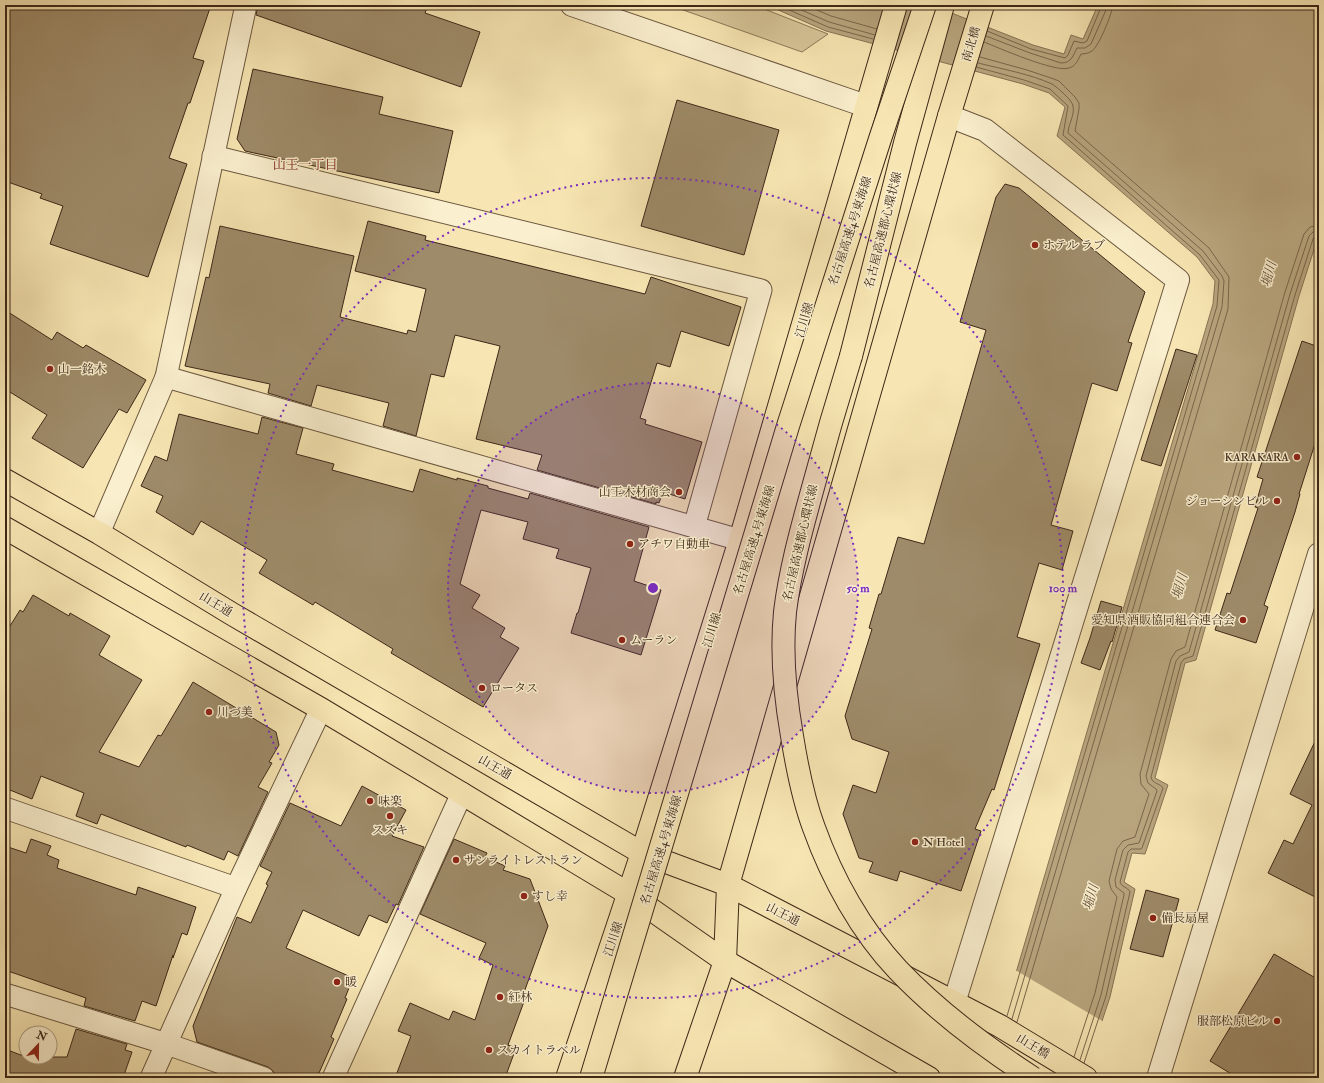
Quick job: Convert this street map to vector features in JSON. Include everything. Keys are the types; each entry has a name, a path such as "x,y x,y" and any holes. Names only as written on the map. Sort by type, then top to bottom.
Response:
{"main road":[{"name":"江川線","path":"567,1078 642,853 740,540 896,5"},
{"name":"名古屋高速4号東海線","path":"591,1078 788,426 880,139 925,5"},
{"name":"名古屋高速都心環状線","path":"943,5 905,143 850,356 799,540 790,580 785,614 785,672 790,727 798,774 805,800 813,827 825,857 849,904 896,968 917,988 945,1014 1033,1078"},
{"name":"南北橋","path":"949,116 983,5"},
{"path":"685,1078 725,961 728,885 949,116"},
{"name":"山王通","path":"5,480 99,533 239,618 642,853 728,885 1000,1026"},
{"path":"5,528 321,709 628,894 725,961 929,1078"},
{"name":"山王橋","path":"1000,1026 1086,1078"}],"street":[{"path":"99,533 166,378 246,5"},
{"path":"572,5 866,106"},
{"path":"949,116 985,130 1178,280 954,1003"},
{"path":"213,156 761,290 694,527"},
{"path":"166,378 740,540"},
{"path":"1158,1078 1318,562"},
{"path":"151,1078 236,888 321,709"},
{"path":"332,1078 462,793"},
{"path":"5,808 236,888"},
{"path":"5,994 167,1044 264,1078"}],"shaded area":[{"path":"669,5 754,5 828,34 802,52"}],"water":[{"name":"堀川","path":"767,5 931,5 1033,45 1064,54 1071,35 1083,39 1098,5 1319,5 1319,234 1299,296 1196,660 1185,663 1155,778 1168,785 1145,854 1132,853 1124,882 1135,889 1110,997 1083,1078 985,1078 1213,304 1215,281 1197,257 1057,136 1065,107 1049,93 1023,84 826,31"}],"pier":[{"path":"1015,970 1104,1022 1085,1078 983,1078"}],"building":[{"path":"5,5 211,5 193,58 204,61 169,158 187,164 148,277 50,244 63,206 40,198 42,194 5,181"},
{"path":"258,5 428,5 425,13 480,32 461,87 256,15"},
{"path":"253,69 383,97 379,114 453,131 439,193 245,151 237,139"},
{"path":"677,100 779,130 744,255 641,226"},
{"path":"1005,184 1019,188 1145,292 1128,342 1132,343 1117,391 1092,383 1051,525 1073,531 1062,570 1039,563 1017,637 1040,644 994,790 992,789 975,829 981,831 961,891 900,871 897,881 869,872 873,862 859,858 843,814 853,785 876,793 889,752 852,739 845,716 872,629 869,628 879,594 881,594 898,537 924,544 986,330 960,322 996,197"},
{"path":"368,221 426,236 425,240 645,294 651,277 741,307 729,346 681,331 670,367 657,363 640,418 646,420 645,424 702,442 685,499 663,492 659,503 656,502 656,504 537,470 542,455 476,439 500,346 455,335 444,377 431,374 416,436 383,426 389,403 317,385 311,406 268,393 270,384 185,366 206,277 209,278 220,226 354,256 340,317 407,334 408,330 416,332 426,289 355,271"},
{"path":"5,310 52,340 57,332 83,348 86,345 146,380 127,413 119,409 83,468 32,438 47,415 5,389"},
{"path":"1302,341 1319,347 1319,431 1299,494 1295,512 1264,605 1268,607 1256,643 1215,630 1227,593 1230,594 1258,508 1255,507 1263,479 1257,477"},
{"path":"1176,349 1197,355 1161,466 1141,460"},
{"path":"179,414 258,434 262,417 303,428 296,454 334,464 332,470 413,492 420,469 457,480 457,478 488,486 488,488 528,499 530,493 649,527 634,581 661,590 641,655 571,633 591,568 556,558 559,549 523,539 528,522 481,510 460,584 480,595 472,608 505,628 500,637 519,648 483,707 391,653 393,649 315,602 313,605 259,573 267,560 201,521 193,535 156,512 163,496 141,486 155,456 167,461"},
{"path":"33,595 69,616 70,613 110,636 99,655 142,680 99,752 139,767 158,735 161,736 193,682 276,732 279,745 269,762 272,763 258,787 268,792 238,856 228,851 224,860 101,814 97,824 76,816 84,793 41,776 32,799 5,788 5,634 20,610 23,612"},
{"path":"1101,601 1122,607 1112,642 1111,641 1100,670 1081,663"},
{"path":"1319,733 1319,899 1268,873 1284,840 1293,844 1312,805 1290,794"},
{"path":"362,786 406,810 392,836 424,847 398,905 396,904 387,923 369,915 359,936 303,910 286,948 353,978 345,998 347,999 331,1037 334,1039 319,1073 306,1078 276,1078 273,1071 268,1067 197,1042 193,1026 237,917 251,923 268,885 266,884 272,872 260,866 290,803 341,826"},
{"path":"31,839 51,846 47,855 59,860 57,868 136,895 138,887 196,907 187,935 182,933 173,958 173,955 156,1006 142,1001 135,1021 84,1006 86,998 5,970 5,846 26,853"},
{"path":"454,839 487,853 485,857 505,866 503,870 530,879 548,926 522,998 525,999 508,1045 516,1048 505,1078 395,1078 411,1036 398,1031 410,1003 449,1020 453,1011 475,1020 493,965 479,958 486,943 420,914"},
{"path":"1146,890 1179,899 1163,957 1130,949"},
{"name":"服部松原ビル","path":"1274,954 1319,980 1319,1078 1238,1078 1210,1061"},
{"path":"76,1029 127,1044 125,1050 132,1052 123,1078 5,1078 5,1049 18,1054 18,1065 58,1065 58,1057 67,1057"}],"place":[{"name":"ホテル ラブ","path":"1035,245"},
{"name":"山一銘木","path":"50,369"},
{"name":"KARAKARA","path":"1297,457"},
{"name":"山王木材商会","path":"679,492"},
{"name":"ジョーシンビル","path":"1277,501"},
{"name":"アチワ自動車","path":"630,544"},
{"name":"愛知県酒販協同組合連合会","path":"1243,620"},
{"name":"ムーラン","path":"622,640"},
{"name":"ロータス","path":"482,688"},
{"name":"川づ美","path":"209,712"},
{"name":"味楽","path":"370,801"},
{"name":"スズキ","path":"390,816"},
{"name":"N Hotel","path":"915,842"},
{"name":"サンライトレストラン","path":"456,860"},
{"name":"すし幸","path":"524,896"},
{"name":"備長扇屋","path":"1153,918"},
{"name":"暖","path":"337,982"},
{"name":"紅林","path":"500,997"},
{"name":"服部松原ビル","path":"1277,1021"},
{"name":"スカイトラベル","path":"489,1050"}],"district":[{"name":"山王一丁目","path":"305,164"}]}
